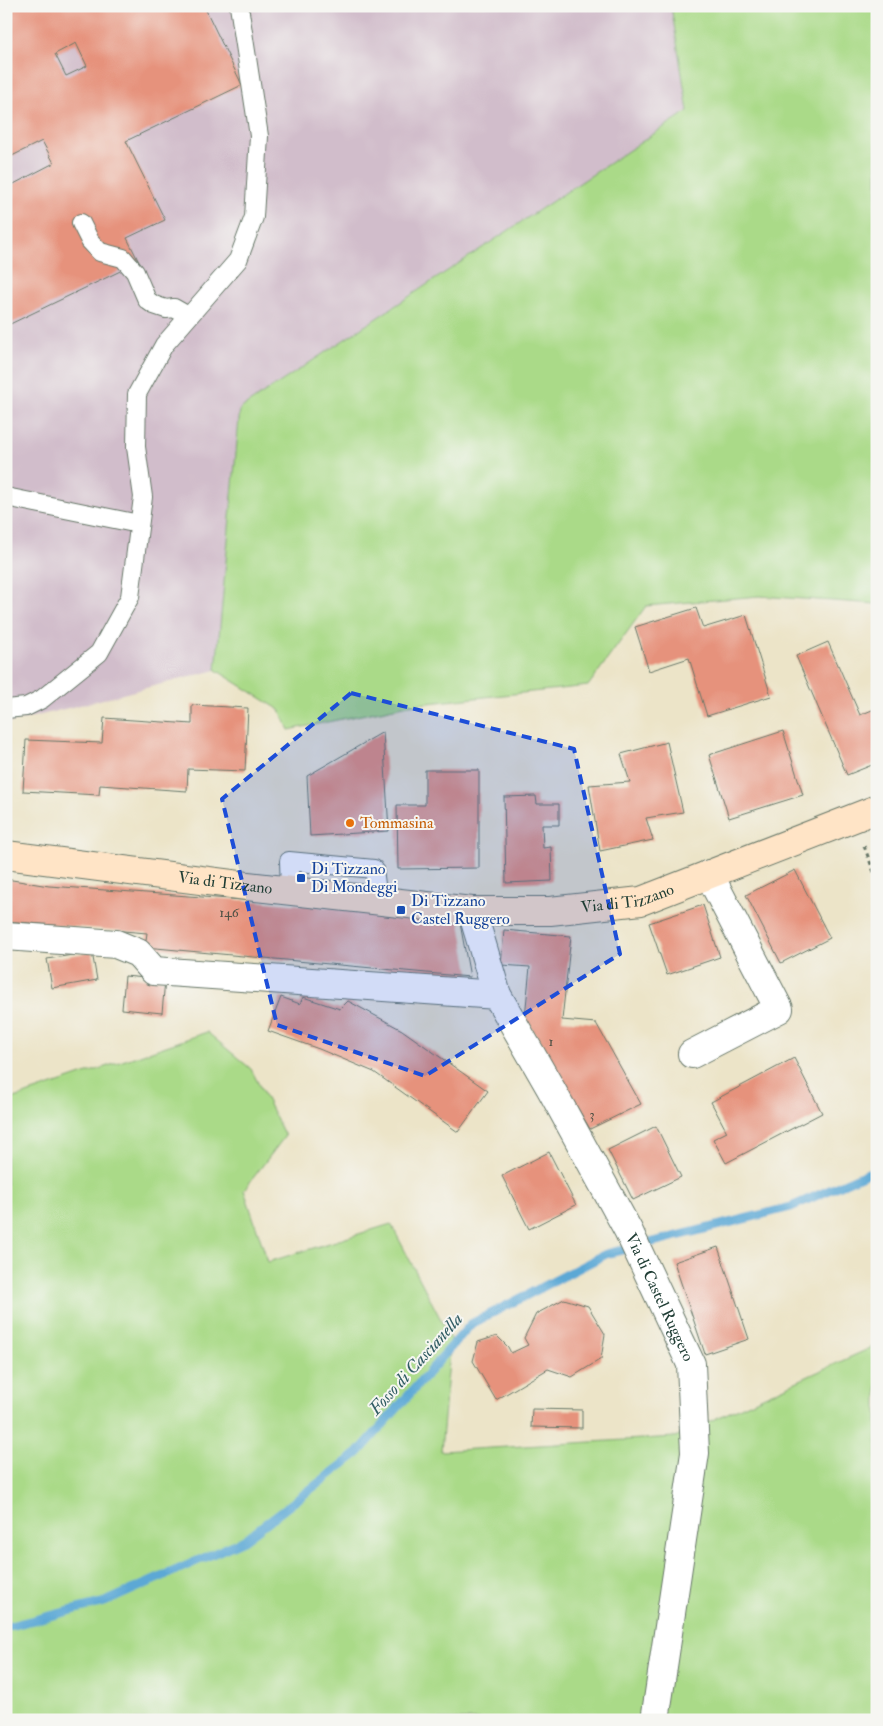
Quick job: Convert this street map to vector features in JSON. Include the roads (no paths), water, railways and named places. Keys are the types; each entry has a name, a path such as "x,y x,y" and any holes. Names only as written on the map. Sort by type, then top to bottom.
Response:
{"main road":[{"name":"Via di Tizzano","path":"6,855 472,911 550,911 641,901 865,813"}],"street":[{"path":"692,1054 779,1009 709,874"},
{"name":"Via di Castel Ruggero","path":"472,911 497,995 552,1089 628,1230 691,1364 695,1453 655,1720"},
{"path":"6,936 116,944 138,953 154,972 497,995"}],"lane":[{"path":"6,709 26,707 42,699 99,653 130,597 143,497 136,447 137,394 164,345 238,260 254,217 259,136 239,6"},
{"path":"81,223 90,241 100,252 123,258 135,272 147,300 154,305 166,309 174,308 188,316"},
{"path":"6,497 139,524"}],"waterway":[{"name":"Fosso di Cascianella","path":"6,1627 105,1602 244,1540 358,1453 471,1324 606,1254 791,1207 877,1169"}],"place":[{"name":"Tommasina","path":"350,823"},
{"name":"Di Tizzano Di Mondeggi","path":"301,878"},
{"name":"Di Tizzano Castel Ruggero","path":"401,910"}]}
